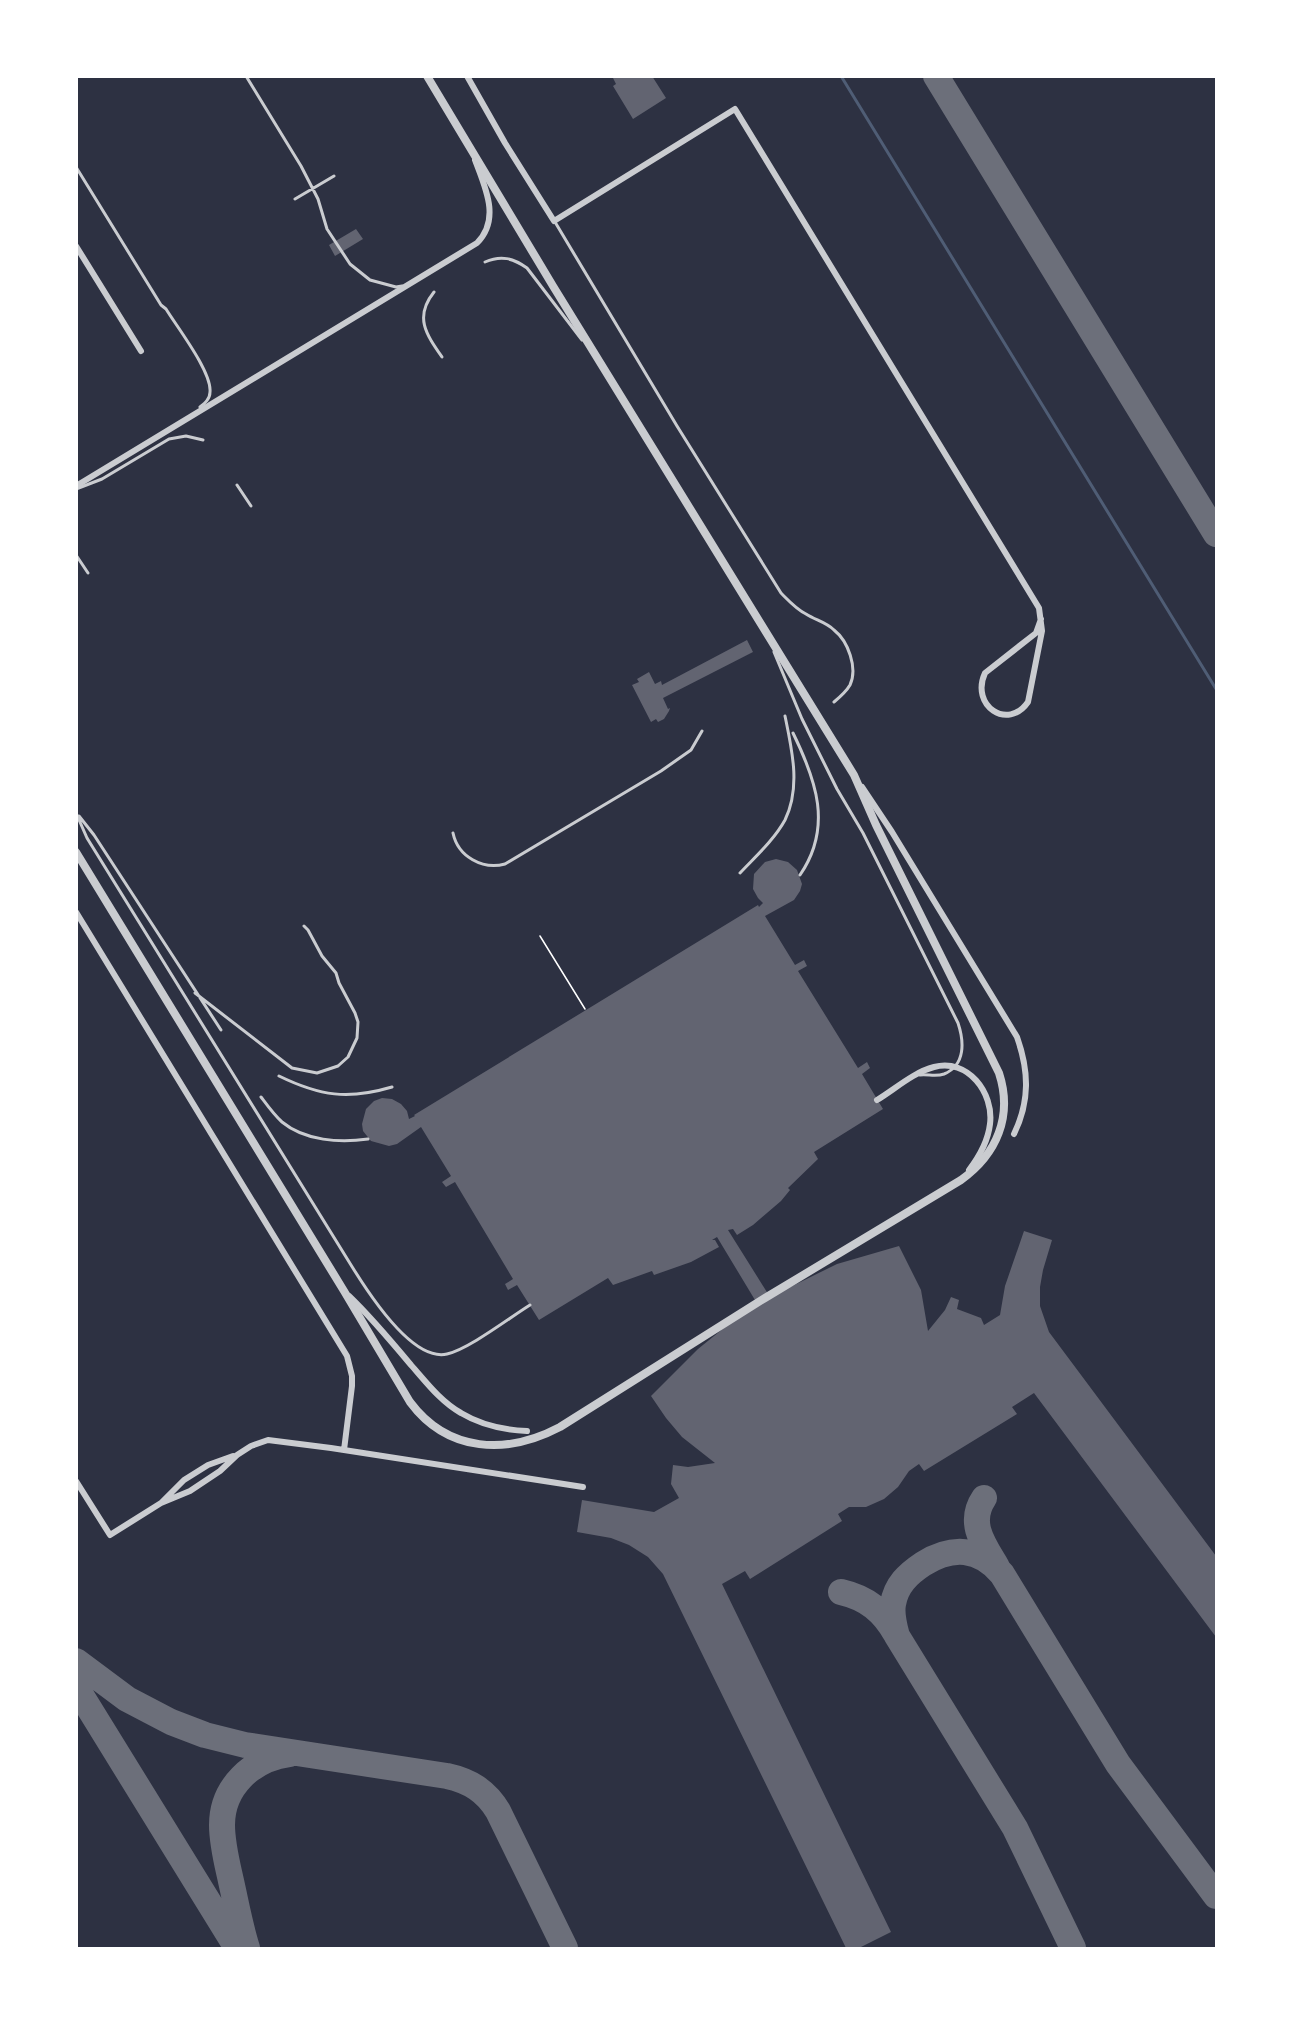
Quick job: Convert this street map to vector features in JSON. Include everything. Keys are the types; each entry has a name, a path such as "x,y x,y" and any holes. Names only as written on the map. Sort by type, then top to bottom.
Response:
{"street":[{"path":"427,76 606,372 1017,1037 1027,1085 1025,1106 1014,1134"},
{"path":"467,76 505,143 554,221 735,109 1034,597 1041,619 1042,631 1030,694 1023,709 1016,714 1001,713 987,706 983,699 981,682 991,667 1036,633 1041,619"},
{"path":"76,488 481,239 490,218 489,205 471,149"},
{"path":"76,246 141,351"},
{"path":"76,852 416,1411 446,1434 475,1443 516,1444 535,1439 560,1427 774,1292 961,1180 983,1161 991,1150 1000,1129 1005,1100 1002,1080 876,825 854,775"},
{"path":"76,912 347,1356 352,1376 344,1450"},
{"path":"877,1099 934,1067 955,1067 972,1076 987,1098 990,1126 978,1157 961,1180"},
{"path":"344,1291 368,1315 431,1388 451,1407 482,1423 527,1431"},
{"path":"76,1481 110,1536 161,1503 190,1491 251,1446 268,1440 583,1487"},
{"path":"161,1503 184,1480 208,1465 237,1455"}],"lane":[{"path":"246,76 313,188 327,228 350,264 362,275 396,287 407,285"},
{"path":"76,167 161,306 191,348 206,377 210,390 207,400 177,424"},
{"path":"295,199 334,176"},
{"path":"554,221 781,593 795,608 828,624 837,632 846,646 853,666 851,682 834,702"},
{"path":"485,262 504,258 527,268 606,372"},
{"path":"434,292 425,308 424,326 442,357"},
{"path":"76,488 102,479 169,440 186,436 203,440"},
{"path":"237,485 251,506"},
{"path":"76,555 88,573"},
{"path":"766,632 802,719 837,789 863,833 961,1031 962,1054 950,1070 936,1075 923,1074 908,1078 877,1099"},
{"path":"740,873 780,828 788,812 794,785 794,772 785,716"},
{"path":"453,833 454,840 470,859 487,865 506,864 661,771 690,750 702,731"},
{"path":"793,733 813,776 819,808 812,851 800,875"},
{"path":"76,813 94,835 221,1030"},
{"path":"76,813 87,838 366,1290 405,1336 425,1352 435,1355 449,1354 530,1305"},
{"path":"195,993 292,1068 317,1073 338,1066 348,1057 357,1038 355,1013 336,973 322,956 304,926"},
{"path":"279,1076 309,1089 343,1095 365,1094 392,1087"},
{"path":"261,1096 282,1122 305,1134 326,1140 368,1139"}],"path":[{"path":"540,936 585,1009"}],"building":[{"path":"612,76 652,76 666,98 633,119 613,86 616,84"},
{"path":"356,229 363,239 335,256 329,245"},
{"path":"747,640 753,652 663,698 668,709 670,708 669,711 664,719 651,722 632,685 639,682 637,679 649,672 655,684 661,681 662,685"},
{"path":"776,859 788,862 797,870 802,884 794,900 765,916 795,965 804,960 807,966 798,971 858,1068 867,1062 870,1068 862,1074 883,1109 814,1152 818,1159 788,1188 790,1190 781,1201 753,1225 737,1235 733,1229 728,1230 770,1297 837,1264 899,1246 921,1290 928,1331 945,1310 951,1297 959,1300 957,1309 981,1318 984,1325 1000,1315 1005,1286 1024,1231 1052,1240 1040,1287 1040,1306 1049,1332 1216,1556 1216,1637 1034,1393 1012,1407 1017,1414 924,1471 919,1464 909,1471 898,1487 884,1499 866,1507 849,1507 838,1514 842,1521 750,1579 745,1571 722,1584 891,1932 859,1948 846,1948 663,1574 648,1557 629,1545 611,1538 577,1532 582,1500 654,1512 679,1498 671,1484 673,1465 688,1467 715,1463 682,1437 651,1396 698,1349 735,1319 758,1305 717,1237 712,1240 715,1240 719,1247 691,1262 654,1275 652,1271 613,1285 608,1278 539,1320 517,1285 508,1290 505,1284 513,1279 455,1182 446,1187 442,1182 451,1176 421,1127 397,1144 389,1146 371,1141 363,1131 362,1124 366,1109 374,1101 382,1098 392,1099 401,1104 407,1111 409,1119 415,1116 758,905 759,907 763,903 753,889 754,874 765,862"}],"waterway":[{"path":"841,76 1216,689"}],"taxiway":[{"path":"936,76 1216,534"},
{"path":"984,1498 979,1507 977,1525 979,1534 997,1567"},
{"path":"1073,1948 1015,1828 897,1636 892,1608 900,1586 923,1564 944,1554 955,1552 975,1554 993,1565 1002,1574 1118,1764 1216,1896"},
{"path":"841,1592 859,1598 880,1612 896,1634"},
{"path":"76,1661 127,1699 171,1722 205,1735 245,1745 447,1776 470,1784 483,1792 498,1811 565,1948"},
{"path":"76,1687 237,1948"},
{"path":"247,1948 225,1853 222,1832 223,1811 233,1787 242,1777 263,1762 289,1754"}]}
